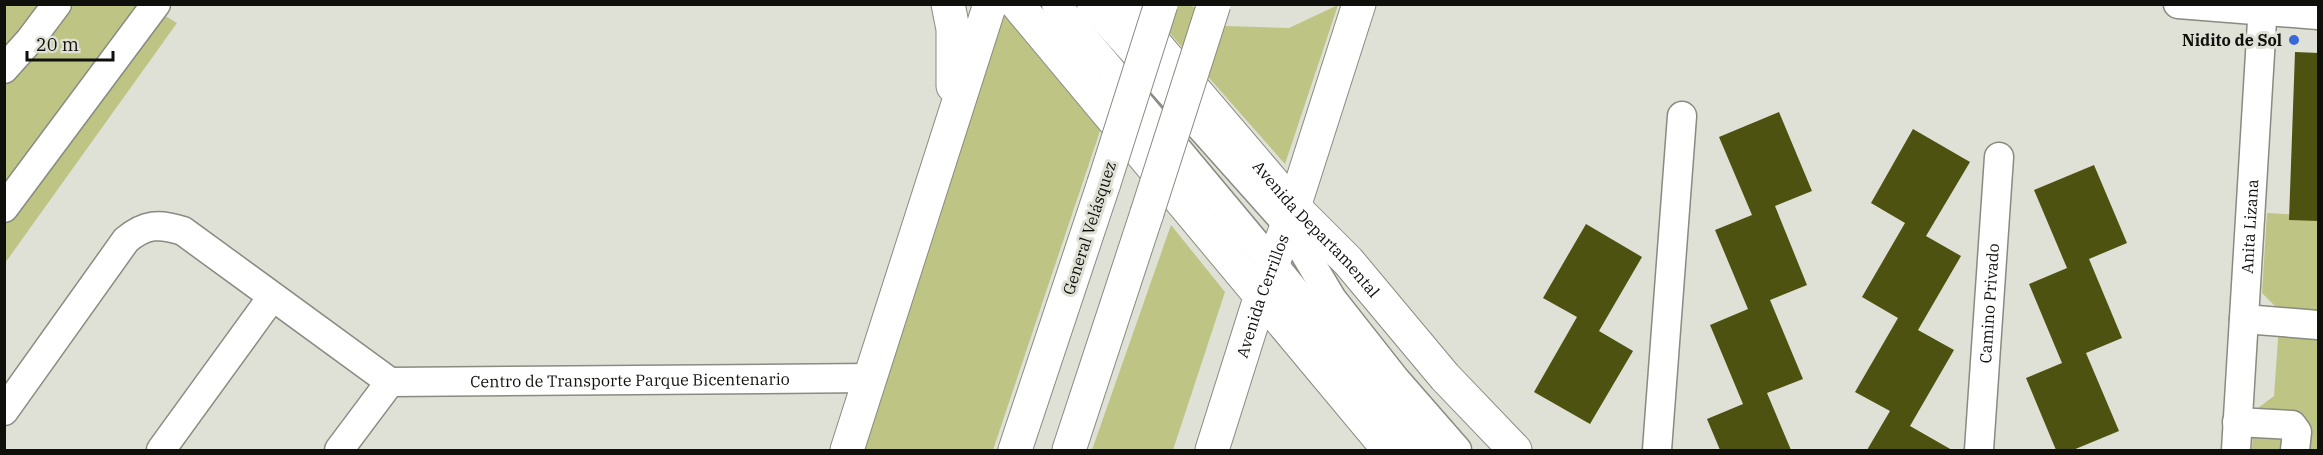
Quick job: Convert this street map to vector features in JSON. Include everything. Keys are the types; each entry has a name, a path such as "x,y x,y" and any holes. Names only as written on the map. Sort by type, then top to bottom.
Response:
{"main road":[{"path":"948,4 953,29 954,63 950,128"},
{"path":"848,450 990,4"},
{"path":"1017,4 1389,450"},
{"name":"Avenida Departamental","path":"1121,4 1291,216 1348,261 1445,377 1515,450"},
{"name":"General Velásquez","path":"1015,450 1161,4"},
{"path":"1069,450 1214,4"},
{"name":"Avenida Cerrillos","path":"1212,450 1260,298 1291,216 1359,4"}],"street":[{"path":"4,69 30,40 57,4"},
{"path":"4,208 156,4"},
{"path":"1056,4 1273,264 1424,450"},
{"path":"1091,4 1291,216 1332,299 1395,379 1457,450"},
{"path":"2178,4 2263,7 2319,15"},
{"name":"Anita Lizana","path":"2236,450 2263,7"},
{"path":"1657,450 1682,116"},
{"name":"Camino Privado","path":"1979,450 1999,157"},
{"path":"4,411 126,240 139,230 168,226 183,231 390,382 339,450"},
{"path":"161,450 272,297"},
{"path":"2244,319 2319,325"},
{"name":"Centro de Transporte Parque Bicentenario","path":"390,382 871,378"},
{"path":"2237,422 2292,425 2297,432 2295,450"}],"green space":[{"path":"5,5 147,5 177,23 5,263"},
{"path":"1145,5 1190,5 1226,26 1289,28 1338,5 1285,164"},
{"path":"1006,14 1101,128 993,450 861,450 997,25"},
{"path":"2267,213 2318,216 2318,450 2252,450 2254,411 2274,396 2280,311 2262,293"},
{"path":"1171,225 1225,292 1173,450 1092,450"}],"building":[{"path":"2295,52 2319,53 2319,221 2289,220"},
{"path":"1779,112 1812,191 1775,206 1807,285 1770,300 1803,379 1767,393 1791,450 1720,450 1707,419 1743,404 1710,325 1748,309 1715,230 1752,215 1719,137"},
{"path":"1913,129 1970,162 1926,236 1961,256 1918,330 1954,350 1910,426 1952,450 1867,450 1890,411 1855,392 1898,318 1862,297 1905,223 1871,203"},
{"path":"2094,165 2127,243 2089,259 2122,338 2086,353 2119,431 2073,450 2056,450 2026,378 2062,363 2029,284 2067,268 2034,190"},
{"path":"1586,224 1642,257 1599,331 1633,351 1590,424 1534,392 1577,317 1543,298"}],"place":[{"name":"Nidito de Sol","path":"2294,40"}]}
